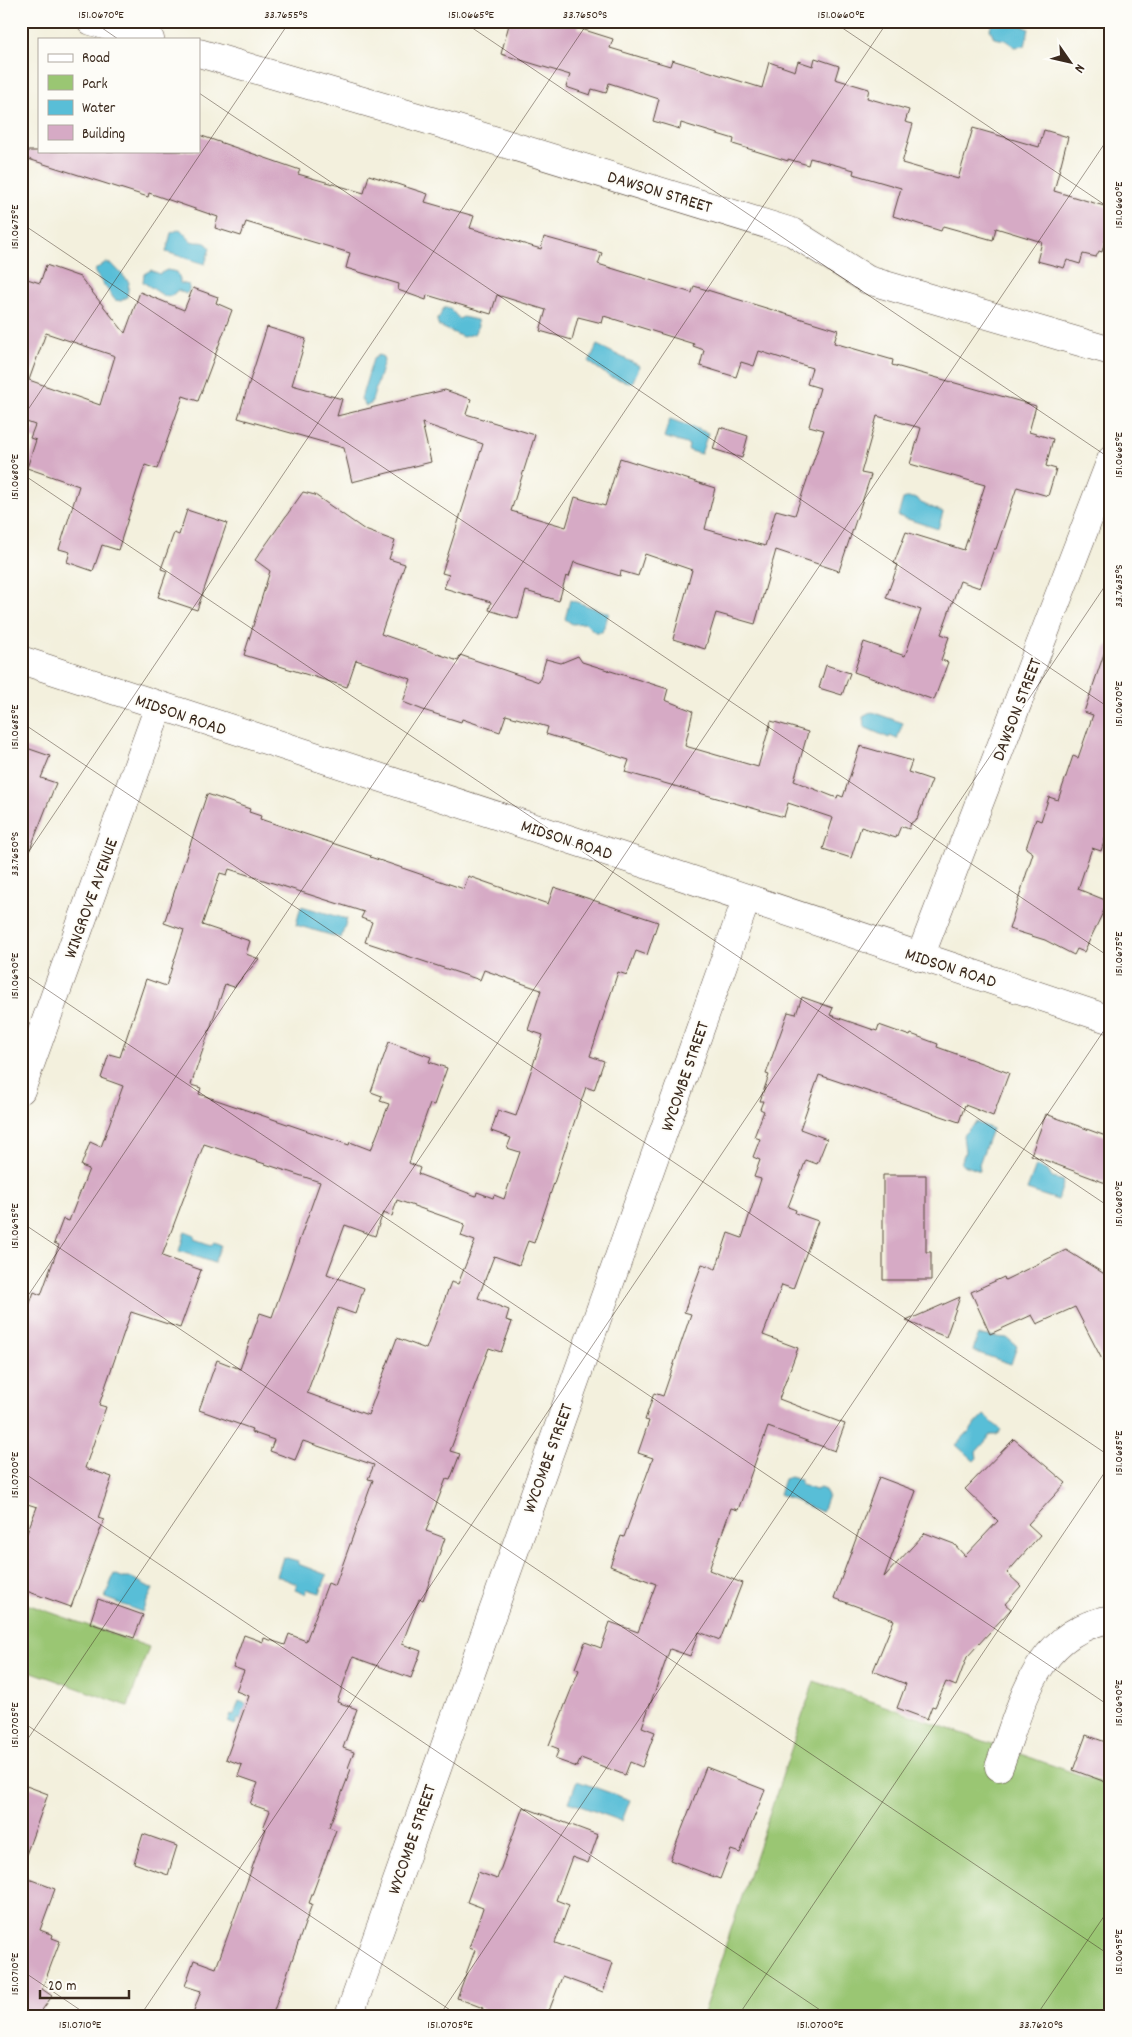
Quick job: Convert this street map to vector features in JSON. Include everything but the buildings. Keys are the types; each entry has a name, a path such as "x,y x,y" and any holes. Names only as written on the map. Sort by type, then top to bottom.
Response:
{"street":[{"path":"90,21 147,38"},
{"name":"DAWSON STREET","path":"200,53 438,123 792,232 868,280 1111,351"},
{"name":"DAWSON STREET","path":"920,957 1111,460"},
{"name":"MIDSON ROAD","path":"21,660 651,866 746,900 1111,1020"},
{"name":"WINGROVE AVENUE","path":"21,1090 160,706"},
{"name":"WYCOMBE STREET","path":"349,2016 746,900"},
{"path":"999,1767 1033,1676 1054,1647 1090,1623 1111,1619"}],"green space":[{"path":"21,1602 149,1647 128,1706 21,1668"},
{"path":"814,1681 1111,1786 1111,2016 702,2016"}],"water":[{"path":"994,21 1021,25 1029,29 1025,46 1015,47 1005,40 994,38 990,29"},
{"path":"180,229 191,241 208,245 210,248 205,264 166,252 171,233"},
{"path":"106,262 114,266 129,282 127,297 121,301 115,300 95,273 96,269"},
{"path":"151,270 159,274 167,270 177,272 180,283 189,285 189,291 186,294 178,290 171,296 164,296 143,282 144,274"},
{"path":"444,308 450,308 459,319 463,317 477,320 478,326 474,334 463,337 439,326 437,321"},
{"path":"597,345 640,366 632,383 610,377 589,362"},
{"path":"379,355 383,357 384,361 371,404 366,406 361,399 373,359"},
{"path":"670,419 708,433 701,454 688,450 689,445 664,437"},
{"path":"917,498 921,503 943,512 938,529 898,516 903,499"},
{"path":"570,600 609,613 602,632 595,632 585,623 572,624 565,619"},
{"path":"872,712 903,723 897,739 890,736 889,738 864,727 863,717"},
{"path":"301,906 347,919 341,938 296,925"},
{"path":"976,1122 992,1129 979,1164 980,1171 961,1164 965,1151 963,1135"},
{"path":"1036,1166 1048,1171 1052,1178 1064,1181 1058,1200 1027,1190"},
{"path":"185,1231 195,1235 194,1239 211,1245 214,1242 221,1245 214,1263 179,1251"},
{"path":"978,1335 1007,1338 1017,1346 1011,1364 973,1351"},
{"path":"984,1415 1001,1430 997,1435 991,1435 976,1452 977,1458 974,1461 956,1445"},
{"path":"790,1477 800,1480 801,1485 816,1490 820,1488 825,1490 828,1495 822,1512 779,1494 784,1479"},
{"path":"283,1557 298,1561 298,1564 327,1575 320,1593 307,1589 305,1594 295,1590 297,1584 277,1576"},
{"path":"114,1574 124,1578 132,1578 153,1589 142,1612 105,1598"},
{"path":"239,1701 277,1716 271,1732 238,1719 235,1725 228,1722 231,1714 234,1715"},
{"path":"577,1781 630,1800 622,1821 569,1802"}]}
